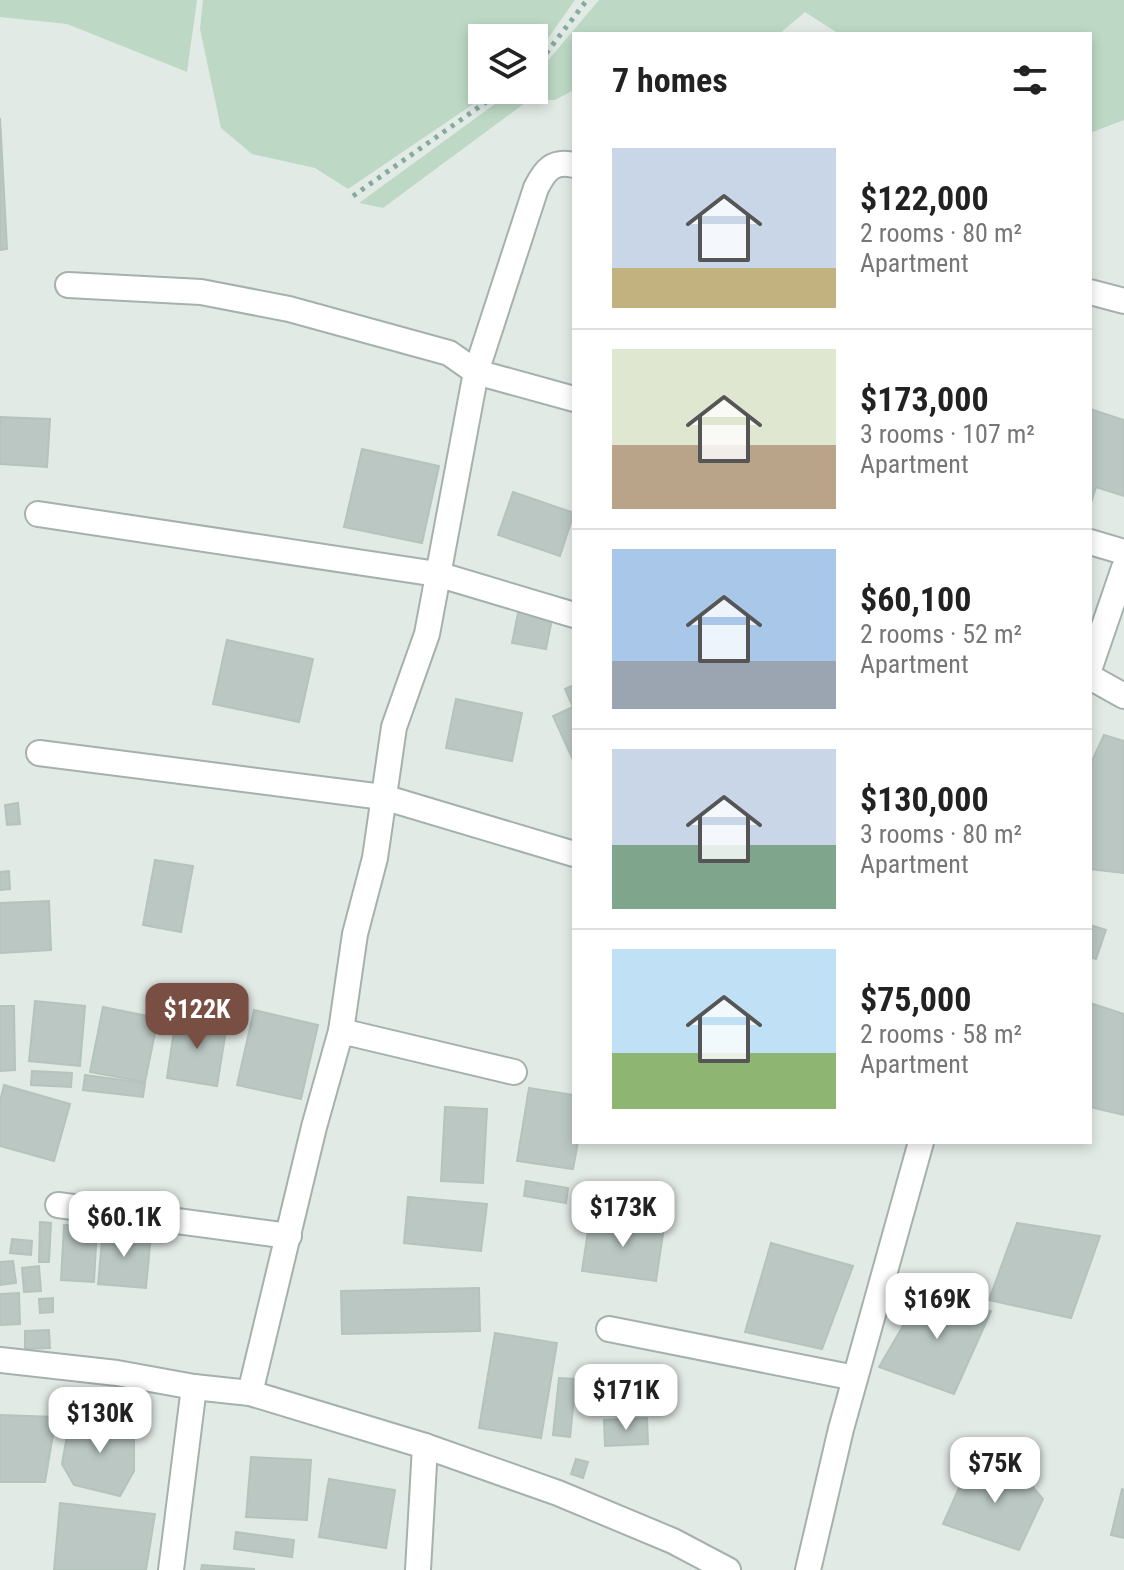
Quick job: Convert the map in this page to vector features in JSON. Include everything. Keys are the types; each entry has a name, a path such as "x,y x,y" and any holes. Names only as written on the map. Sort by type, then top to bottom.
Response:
{"street":[{"path":"250,1393 314,1127 341,1031 355,934 375,858 394,727 427,634 476,372 536,188 545,169 562,162 572,164"},
{"path":"68,285 201,292 289,309 449,353 476,372 572,398"},
{"path":"1092,293 1124,301"},
{"path":"38,514 437,574 572,614"},
{"path":"1092,543 1124,552"},
{"path":"1092,661 1124,568"},
{"path":"1092,678 1124,696"},
{"path":"39,753 383,797 572,853"},
{"path":"341,1031 514,1072"},
{"path":"808,1570 855,1378 920,1144"},
{"path":"58,1205 289,1236"},
{"path":"609,1329 855,1378"},
{"path":"0,1360 117,1373 250,1393 425,1446 558,1493 673,1541 728,1570"},
{"path":"171,1570 194,1387"},
{"path":"418,1570 425,1446"}],"path":[{"path":"548,51 587,0"},
{"path":"353,196 483,104"}],"green space":[{"path":"0,0 197,0 187,72 67,24 0,17"},
{"path":"203,0 575,0 548,38 548,24 468,24 468,104 473,104 348,189 315,168 252,154 221,128 200,29"},
{"path":"599,0 1124,0 1124,120 1092,132 1092,32 836,32 805,12 781,32 572,32 572,91 555,100 548,100 548,60"},
{"path":"495,104 524,104 383,208 359,203"}],"building":[{"path":"0,118 7,249 0,250"},
{"path":"1092,410 1124,420 1124,496 1096,487 1092,500"},
{"path":"0,417 50,419 47,467 0,464"},
{"path":"362,449 439,466 422,543 344,527"},
{"path":"513,492 572,512 560,556 498,535"},
{"path":"519,608 553,614 546,649 512,643"},
{"path":"227,640 313,659 299,722 213,704"},
{"path":"572,686 572,705 565,689"},
{"path":"456,699 522,713 512,761 446,748"},
{"path":"572,707 572,758 553,716"},
{"path":"1104,735 1124,741 1124,873 1092,869 1092,761"},
{"path":"18,803 20,824 7,825 5,805"},
{"path":"155,860 193,866 181,932 143,925"},
{"path":"9,871 10,889 0,890 0,872"},
{"path":"49,901 51,950 0,953 0,903"},
{"path":"1092,926 1106,930 1096,959 1092,958"},
{"path":"35,1001 85,1006 80,1066 29,1061"},
{"path":"1092,1004 1124,1014 1124,1115 1092,1107"},
{"path":"0,1006 14,1006 15,1070 0,1071"},
{"path":"103,1007 158,1018 145,1082 90,1072"},
{"path":"254,1010 318,1025 301,1099 237,1085"},
{"path":"176,1017 227,1024 217,1086 167,1078"},
{"path":"32,1071 72,1073 71,1087 31,1085"},
{"path":"85,1075 145,1083 143,1097 83,1090"},
{"path":"4,1085 70,1104 54,1161 0,1146 0,1101"},
{"path":"529,1088 572,1095 572,1144 578,1144 573,1169 517,1161"},
{"path":"445,1107 487,1109 483,1183 441,1181"},
{"path":"526,1181 568,1188 566,1203 524,1196"},
{"path":"580,1191 645,1208 642,1222 576,1205"},
{"path":"408,1197 487,1204 481,1251 404,1243"},
{"path":"590,1217 664,1227 656,1281 582,1271"},
{"path":"40,1222 51,1223 49,1262 39,1262"},
{"path":"1017,1223 1100,1236 1071,1318 989,1300"},
{"path":"64,1225 97,1227 94,1282 61,1280"},
{"path":"103,1230 151,1234 146,1288 98,1284"},
{"path":"12,1239 32,1241 31,1255 10,1253"},
{"path":"771,1243 853,1266 822,1349 745,1332"},
{"path":"13,1261 16,1283 0,1285 0,1262"},
{"path":"39,1266 41,1291 24,1292 22,1268"},
{"path":"479,1288 480,1331 342,1334 341,1291"},
{"path":"924,1290 991,1311 954,1394 879,1367"},
{"path":"19,1293 20,1324 0,1325 0,1294"},
{"path":"53,1298 53,1312 40,1313 39,1299"},
{"path":"49,1330 50,1348 25,1349 25,1331"},
{"path":"495,1333 557,1343 541,1438 479,1428"},
{"path":"599,1371 643,1372 643,1404 599,1404"},
{"path":"559,1378 576,1379 570,1437 553,1435"},
{"path":"0,1415 56,1417 45,1482 0,1482"},
{"path":"88,1416 134,1425 134,1471 120,1496 74,1485 62,1464 67,1435"},
{"path":"647,1418 648,1444 605,1446 604,1420"},
{"path":"251,1457 311,1460 307,1520 246,1517"},
{"path":"576,1459 588,1462 583,1478 571,1474"},
{"path":"970,1463 1020,1472 1043,1499 1019,1550 943,1524"},
{"path":"329,1479 395,1490 386,1548 319,1537"},
{"path":"1124,1490 1124,1538 1111,1535"},
{"path":"60,1503 155,1514 146,1570 54,1570"},
{"path":"236,1532 294,1540 292,1557 234,1549"},
{"path":"202,1565 255,1569 201,1570"}]}
